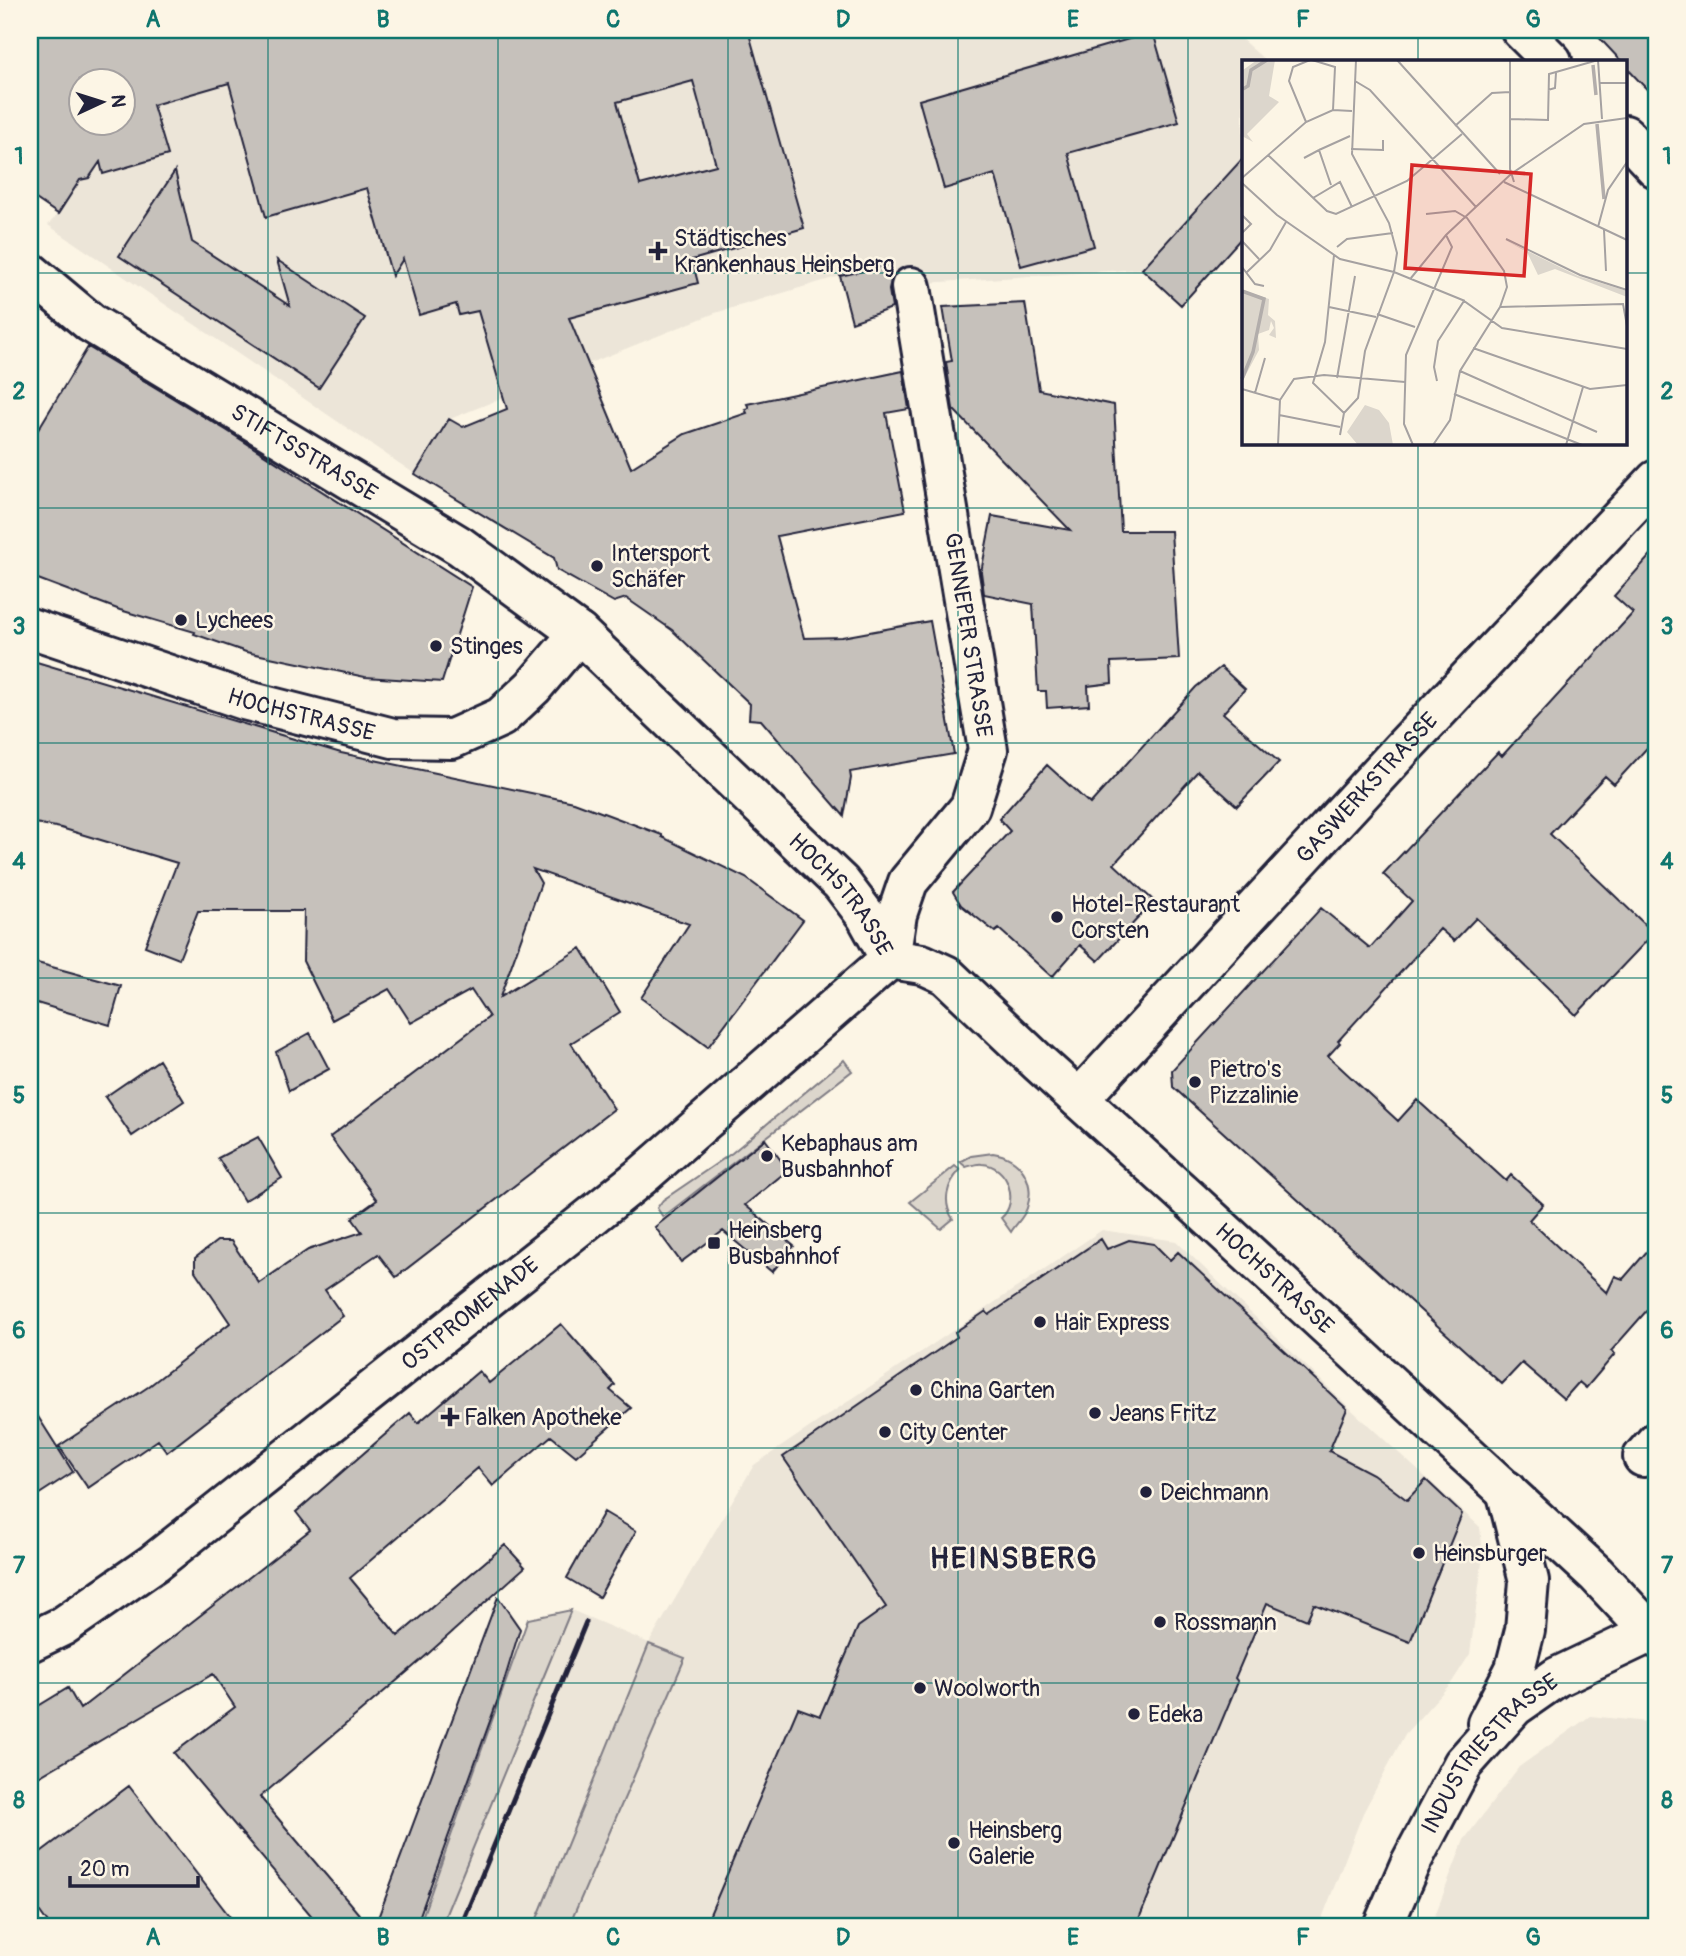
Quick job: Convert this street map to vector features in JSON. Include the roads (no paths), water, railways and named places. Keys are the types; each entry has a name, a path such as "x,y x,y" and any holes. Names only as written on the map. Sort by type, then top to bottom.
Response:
{"street":[{"path":"1521,30 1551,60"},
{"path":"1626,136 1656,168"},
{"name":"STIFTSSTRASSE","path":"30,272 91,323 460,546 579,633"},
{"name":"GENNEPER STRASSE","path":"890,959 897,914 908,882 970,807 988,750 911,287"},
{"name":"GASWERKSTRASSE","path":"1079,1099 1400,751 1656,480"},
{"name":"HOCHSTRASSE","path":"30,628 244,700 393,738 452,739 501,717 533,687 579,633 841,883 866,916 890,959 922,964 946,975 1506,1490 1655,1633"},
{"name":"OSTPROMENADE","path":"30,1642 63,1626 154,1563 592,1216 694,1131 890,959"},
{"path":"1462,1764 1494,1713 1515,1669 1525,1630 1529,1581 1506,1490"},
{"name":"INDUSTRIESTRASSE","path":"1383,1926 1410,1864 1462,1764 1514,1707 1557,1677 1655,1633"}],"railway":[{"path":"461,1926 586,1622"}],"place":[{"name":"Städtisches Krankenhaus Heinsberg","path":"658,251"},
{"name":"Intersport Schäfer","path":"597,566"},
{"name":"Lychees","path":"181,620"},
{"name":"Stinges","path":"436,646"},
{"name":"Hotel-Restaurant Corsten","path":"1057,917"},
{"name":"Pietro's Pizzalinie","path":"1195,1082"},
{"name":"Kebaphaus am Busbahnhof","path":"767,1156"},
{"name":"Heinsberg Busbahnhof","path":"714,1243"},
{"name":"Hair Express","path":"1040,1322"},
{"name":"China Garten","path":"916,1390"},
{"name":"Jeans Fritz","path":"1095,1413"},
{"name":"Falken Apotheke","path":"450,1417"},
{"name":"City Center","path":"885,1432"},
{"name":"Deichmann","path":"1146,1492"},
{"name":"Heinsburger","path":"1419,1553"},
{"name":"Rossmann","path":"1160,1622"},
{"name":"Woolworth","path":"920,1688"},
{"name":"Edeka","path":"1134,1714"},
{"name":"Heinsberg Galerie","path":"954,1843"}],"district":[{"name":"HEINSBERG","path":"1014,1558"}]}
